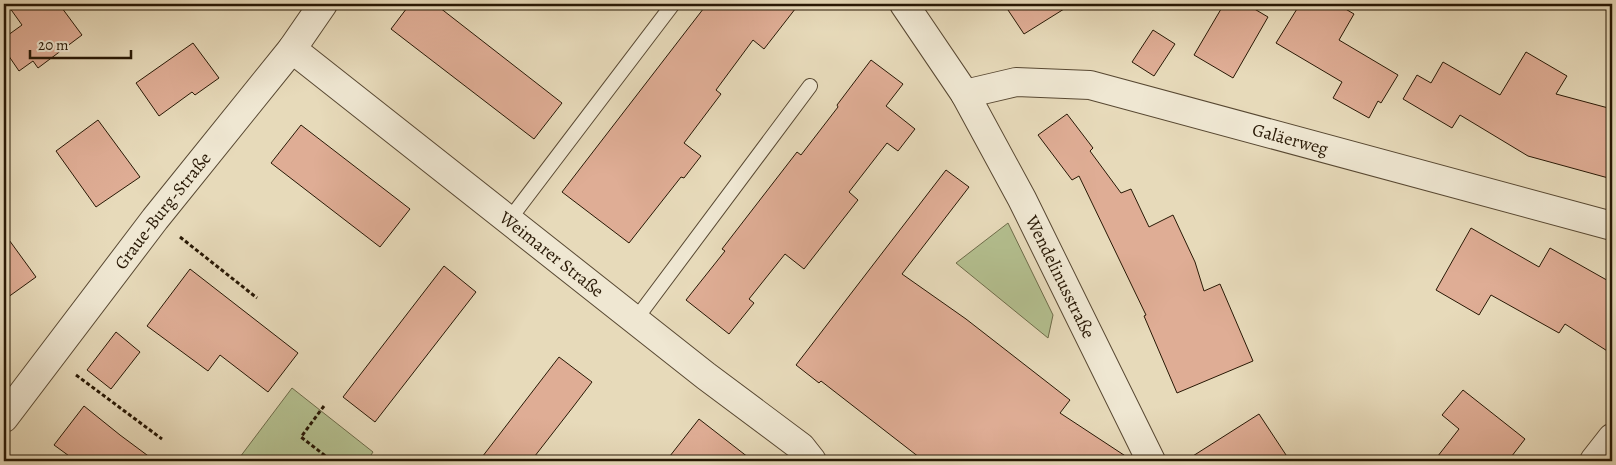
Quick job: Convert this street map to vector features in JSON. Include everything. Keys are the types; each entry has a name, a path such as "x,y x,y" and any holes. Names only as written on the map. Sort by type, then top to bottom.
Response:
{"street":[{"name":"Graue-Burg-Straße","path":"4,418 156,219 292,49 323,4"},
{"path":"904,4 965,94"},
{"name":"Weimarer Straße","path":"292,49 706,376 802,447 812,461"},
{"name":"Galäerweg","path":"965,94 1016,82 1090,84 1612,226"},
{"name":"Wendelinusstraße","path":"965,94 1026,208 1151,461"},
{"path":"1594,461 1612,438"}],"lane":[{"path":"508,220 673,4"},
{"path":"636,319 810,86"}],"path":[{"path":"156,219 257,298"},
{"path":"52,357 162,439"},
{"path":"324,406 301,438 332,461"}],"green space":[{"path":"1008,223 1053,315 1048,338 956,263"},
{"path":"292,388 373,452 367,461 237,461"}],"building":[{"path":"7,4 59,4 82,35 38,68 33,61 19,71 4,49 4,38 22,25"},
{"path":"410,4 435,4 562,103 534,139 391,29"},
{"path":"707,4 799,4 764,49 753,40 716,90 721,94 684,143 701,156 684,178 681,177 629,243 562,192"},
{"path":"1004,4 1072,4 1024,34"},
{"path":"1224,4 1246,4 1268,17 1233,78 1194,55"},
{"path":"1300,4 1337,4 1354,14 1339,40 1398,75 1381,103 1378,101 1369,118 1333,98 1342,82 1276,43"},
{"path":"1153,30 1175,44 1154,76 1132,62"},
{"path":"193,43 219,78 195,95 192,92 159,116 136,83"},
{"path":"1526,52 1567,76 1556,94 1612,109 1612,179 1528,156 1460,115 1452,128 1403,99 1417,75 1431,83 1443,62 1500,95"},
{"path":"871,60 903,84 886,106 915,129 898,151 887,143 849,192 858,200 804,269 785,254 749,299 754,303 729,334 686,300 725,251 722,249 797,152 801,155"},
{"path":"1067,114 1093,148 1090,151 1121,193 1131,189 1149,227 1173,215 1195,262 1204,291 1220,284 1253,361 1177,393 1144,316 1146,315 1079,176 1072,180 1038,135"},
{"path":"98,120 140,177 96,207 56,151"},
{"path":"301,125 410,209 380,247 271,163"},
{"path":"946,170 969,187 902,274 966,319 1070,400 1060,413 1133,461 924,461 821,381 819,383 796,365"},
{"path":"1471,228 1539,267 1550,248 1612,283 1612,354 1565,324 1559,333 1491,295 1479,315 1436,290"},
{"path":"4,233 36,277 4,300"},
{"path":"444,266 476,292 375,422 343,397"},
{"path":"190,269 298,353 268,392 220,355 208,371 147,326"},
{"path":"116,332 140,352 111,389 87,370"},
{"path":"559,357 592,382 573,407 531,461 479,461"},
{"path":"1463,390 1525,439 1508,461 1434,461 1459,429 1442,415"},
{"path":"84,406 155,461 76,461 54,445"},
{"path":"1259,414 1290,461 1185,461"},
{"path":"699,419 753,461 666,461"}]}
